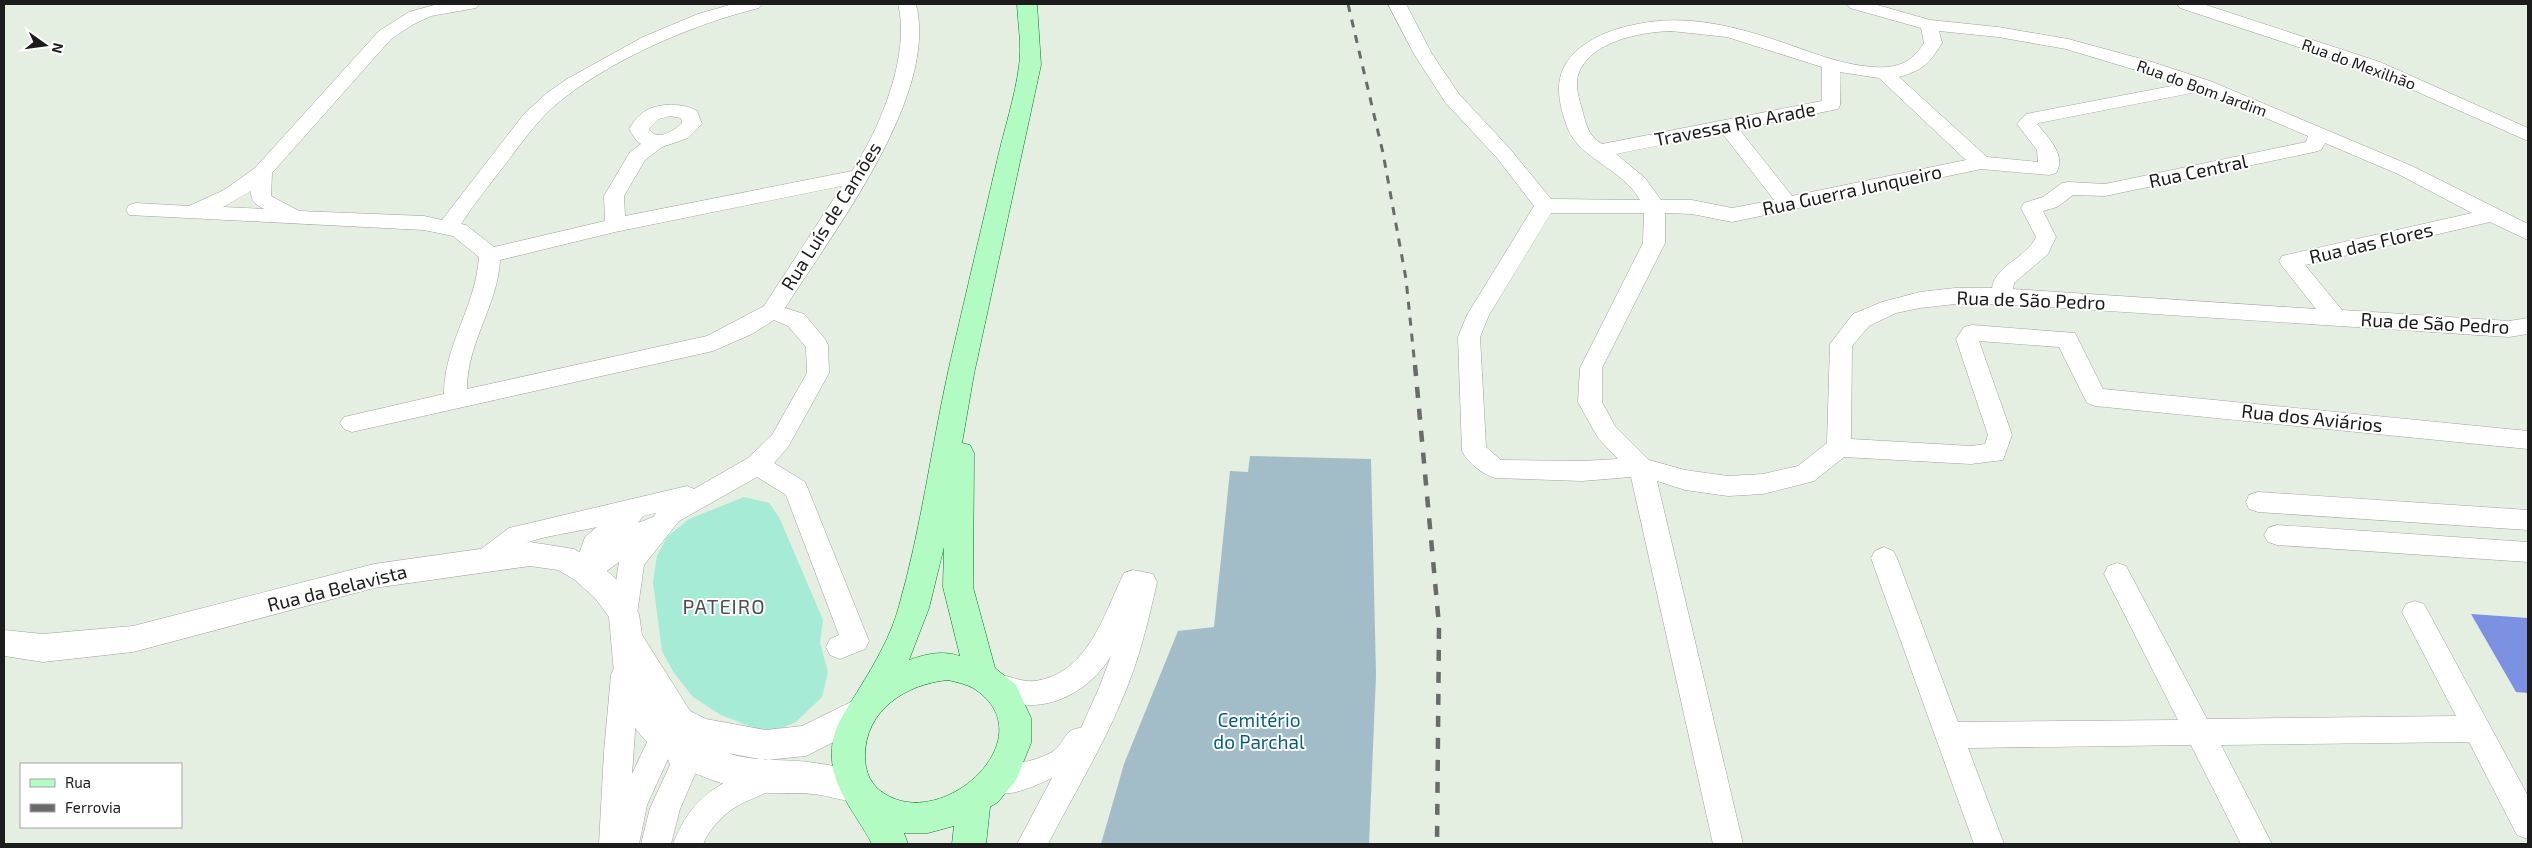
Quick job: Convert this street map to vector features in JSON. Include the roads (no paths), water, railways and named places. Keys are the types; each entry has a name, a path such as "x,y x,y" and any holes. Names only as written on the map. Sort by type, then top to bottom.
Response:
{"main road":[{"path":"891,844 850,776 847,746 865,706 898,650 914,608 931,539 961,374 1030,64 1027,4"},
{"path":"961,374 958,588 989,679 1011,705 1016,729 1012,756 986,792 969,844"},
{"path":"865,706 893,682 920,670 948,666 989,679"},
{"path":"863,795 886,813 914,819 945,815 986,792"}],"street":[{"path":"181,212 214,205 239,192 262,172 385,35 404,20 422,12 470,4"},
{"path":"448,227 525,125 553,98 592,72 727,6 753,4"},
{"name":"Rua Luís de Camões","path":"772,311 875,151 903,83 911,20 907,4"},
{"path":"1397,4 1423,54 1452,98 1504,154 1545,206 1478,315 1469,337 1474,451 1495,468 1582,472 1641,466 1685,480 1728,486 1763,484 1805,474 1839,447"},
{"name":"Rua do Bom Jardim","path":"1856,4 1931,34 1962,28 1998,32 2068,44 2144,65 2202,85 2316,140"},
{"name":"Rua do Mexilhão","path":"2186,4 2374,66 2528,135"},
{"path":"1728,844 1641,466 1606,432 1590,402 1591,368 1654,243 1658,224 1655,208 1646,189 1600,151 1583,140 1568,95 1569,75 1596,43 1621,33 1656,26 1696,26 1758,39 1831,64 1867,72 1884,73 1914,66 1926,54 1931,34"},
{"name":"Travessa Rio Arade","path":"1600,151 1831,105 1831,64"},
{"path":"1884,73 1981,163"},
{"path":"2001,296 2004,280 2040,249 2046,237 2031,208 2050,202 2069,188 2049,169 2047,149 2027,124 2033,118 2202,85"},
{"path":"1727,126 1787,203"},
{"path":"2316,140 2343,146 2405,170 2528,233"},
{"name":"Rua Central","path":"2069,188 2105,190 2316,140"},
{"path":"615,225 614,196 637,156 658,141"},
{"name":"Rua Guerra Junqueiro","path":"1545,206 1692,207 1732,215 1981,163 2049,169"},
{"path":"262,172 261,199 301,218"},
{"path":"490,255 615,225 860,176"},
{"path":"136,210 424,223 459,230 490,255"},
{"name":"Rua das Flores","path":"2335,317 2290,262 2493,215"},
{"path":"456,399 460,354 482,301 490,271 490,255"},
{"name":"Rua de São Pedro","path":"1839,447 1841,344 1861,320 1890,307 1920,300 1955,296 2001,296 2509,329 2528,326"},
{"path":"352,423 713,343 744,328 772,311 796,320 817,345 818,373 780,442 756,465 670,514 586,571"},
{"name":"Rua dos Aviários","path":"1839,447 1971,454 1994,453 2000,435 1967,339 1972,333 2067,339 2095,397 2528,440"},
{"path":"756,465 796,489 855,640 840,647"},
{"path":"486,559 518,536 638,509 715,489"},
{"path":"2258,502 2528,520"},
{"path":"586,571 594,544 638,509"},
{"path":"614,844 618,752 632,562 670,514"},
{"path":"2277,536 2528,552"},
{"name":"Rua da Belavista","path":"4,643 43,648 133,639 374,576 530,554 563,558 586,571 606,590 626,627"},
{"path":"1884,558 1989,844"},
{"path":"2117,574 2257,844"},
{"path":"989,679 1034,694 1069,683 1090,666 1114,622 1133,581 1144,582 1130,641 1107,703 1086,747 1032,844"},
{"path":"2415,612 2528,825"},
{"path":"626,627 632,696 660,734 685,733 766,745 806,741 865,706"},
{"path":"986,792 1064,761 1107,703"},
{"path":"1950,735 2477,729"},
{"path":"685,733 697,758 733,770 769,777 814,778 863,795"},
{"path":"626,844 632,804 659,747 685,733"},
{"path":"656,844 665,808 685,765 685,733"},
{"path":"688,844 696,824 727,794 769,777"}],"railway":[{"path":"1348,4 1383,153 1406,279 1415,367"},
{"path":"1415,365 1439,625 1437,844"}],"district":[{"name":"PATEIRO","path":"724,607"}],"park label":[{"name":"Cemitério do Parchal","path":"1259,731"}]}
